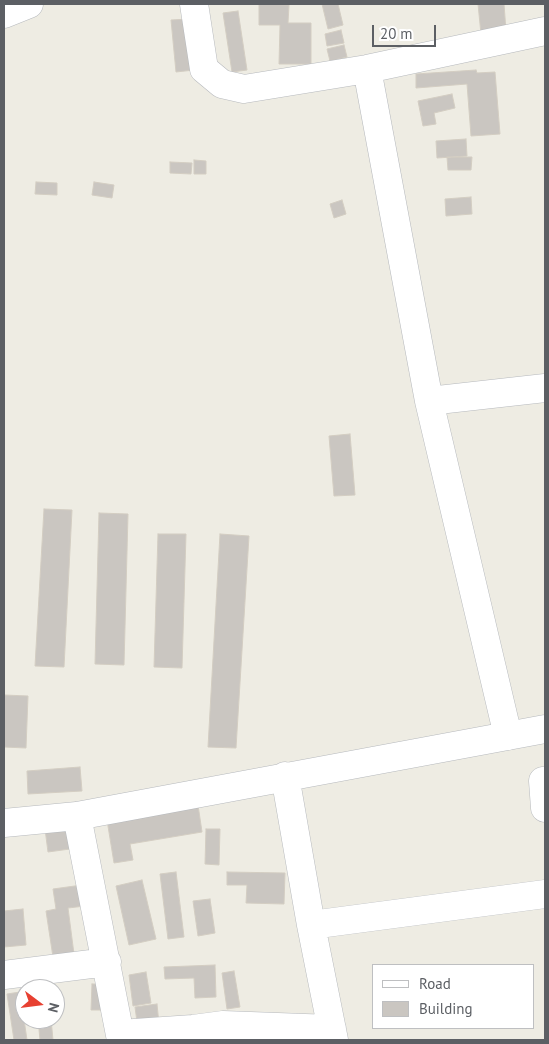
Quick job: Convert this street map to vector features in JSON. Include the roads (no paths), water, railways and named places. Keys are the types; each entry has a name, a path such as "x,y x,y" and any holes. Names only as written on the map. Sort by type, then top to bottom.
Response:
{"street":[{"path":"4,14 29,4"},
{"path":"194,4 204,69 222,84 244,89 367,69 545,31"},
{"path":"367,69 429,401 508,736"},
{"path":"429,401 545,388"},
{"path":"4,823 77,816 545,729"},
{"path":"77,816 107,962 120,1037 223,1025 333,1035 311,925 285,776"},
{"path":"311,925 545,894"},
{"path":"4,975 107,962"}]}
